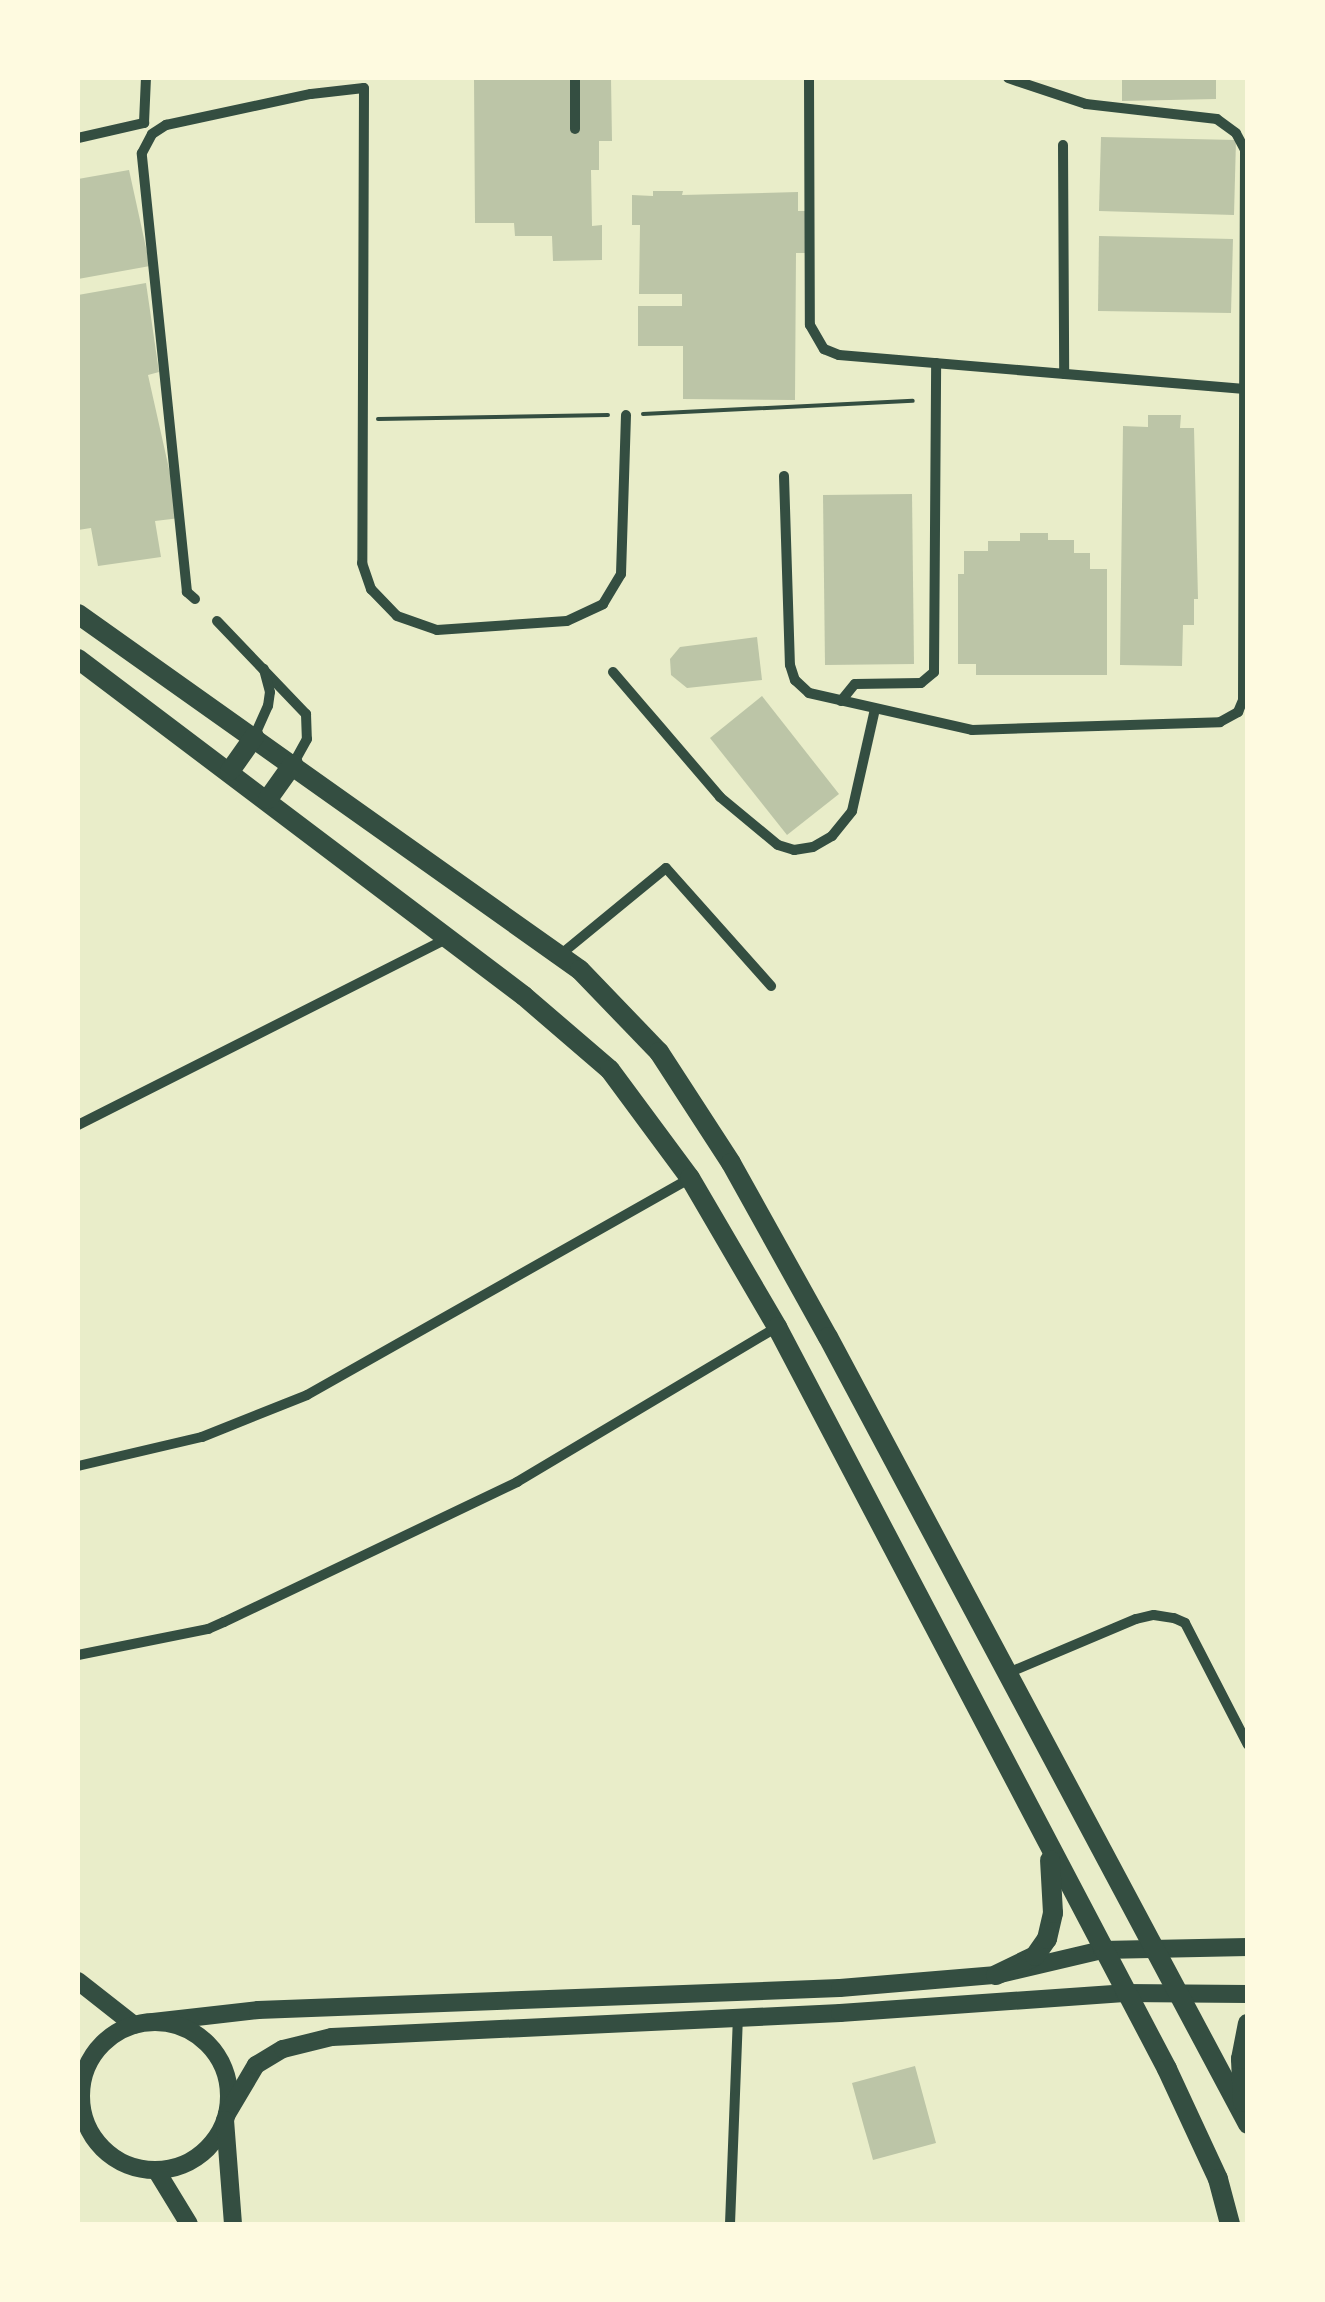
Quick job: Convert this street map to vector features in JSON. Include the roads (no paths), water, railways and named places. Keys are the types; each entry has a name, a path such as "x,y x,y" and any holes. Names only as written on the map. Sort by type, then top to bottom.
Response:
{"main road":[{"path":"78,614 580,970 658,1052 731,1162 1246,2119"},
{"path":"78,659 448,938 610,1070 690,1178 777,1327 1167,2069 1218,2179 1230,2224"},
{"path":"230,770 254,737"},
{"path":"268,799 293,764"},
{"path":"996,1975 1034,1956 1047,1939 1053,1913 1049,1848"},
{"path":"1246,2119 1240,2059 1248,2024"}],"street":[{"path":"78,138 144,123 146,78"},
{"path":"575,78 575,128"},
{"path":"809,78 812,335 824,349 839,355 1245,389"},
{"path":"784,476 792,672 808,693 972,730 1220,722 1233,717 1243,700 1247,160 1236,134 1206,116 1086,104 1008,78"},
{"path":"195,600 187,592 142,153 152,134 166,125 365,83 365,576 379,600 396,616 437,630 567,621 592,612 610,595 621,574 626,415"},
{"path":"1063,146 1064,374"},
{"path":"841,702 856,684 920,683 934,672 936,363"},
{"path":"216,621 306,714 307,740 293,764"},
{"path":"254,737 268,706 270,692 264,668"},
{"path":"613,672 720,797 778,845 794,850 832,836 852,811 875,709"},
{"path":"560,955 666,868 771,986"},
{"path":"78,1124 448,938"},
{"path":"78,1466 202,1437 307,1394 690,1178"},
{"path":"78,1654 208,1629 224,1622 517,1482 777,1327"},
{"path":"1008,1673 1145,1616 1174,1618 1185,1623 1248,1744"},
{"path":"103,2150 83,2117 80,2077 101,2045 134,2025 258,2010 840,1988 996,1975 1102,1950 1248,1948"},
{"path":"78,1981 134,2025"},
{"path":"78,2149 103,2150 137,2168 156,2170 193,2160 208,2148 256,2065 308,2041 1124,1992 1248,1994"},
{"path":"730,2224 738,2018"},
{"path":"154,2022 190,2032 218,2058 229,2095 225,2117 233,2224"},
{"path":"156,2170 189,2224"}]}
